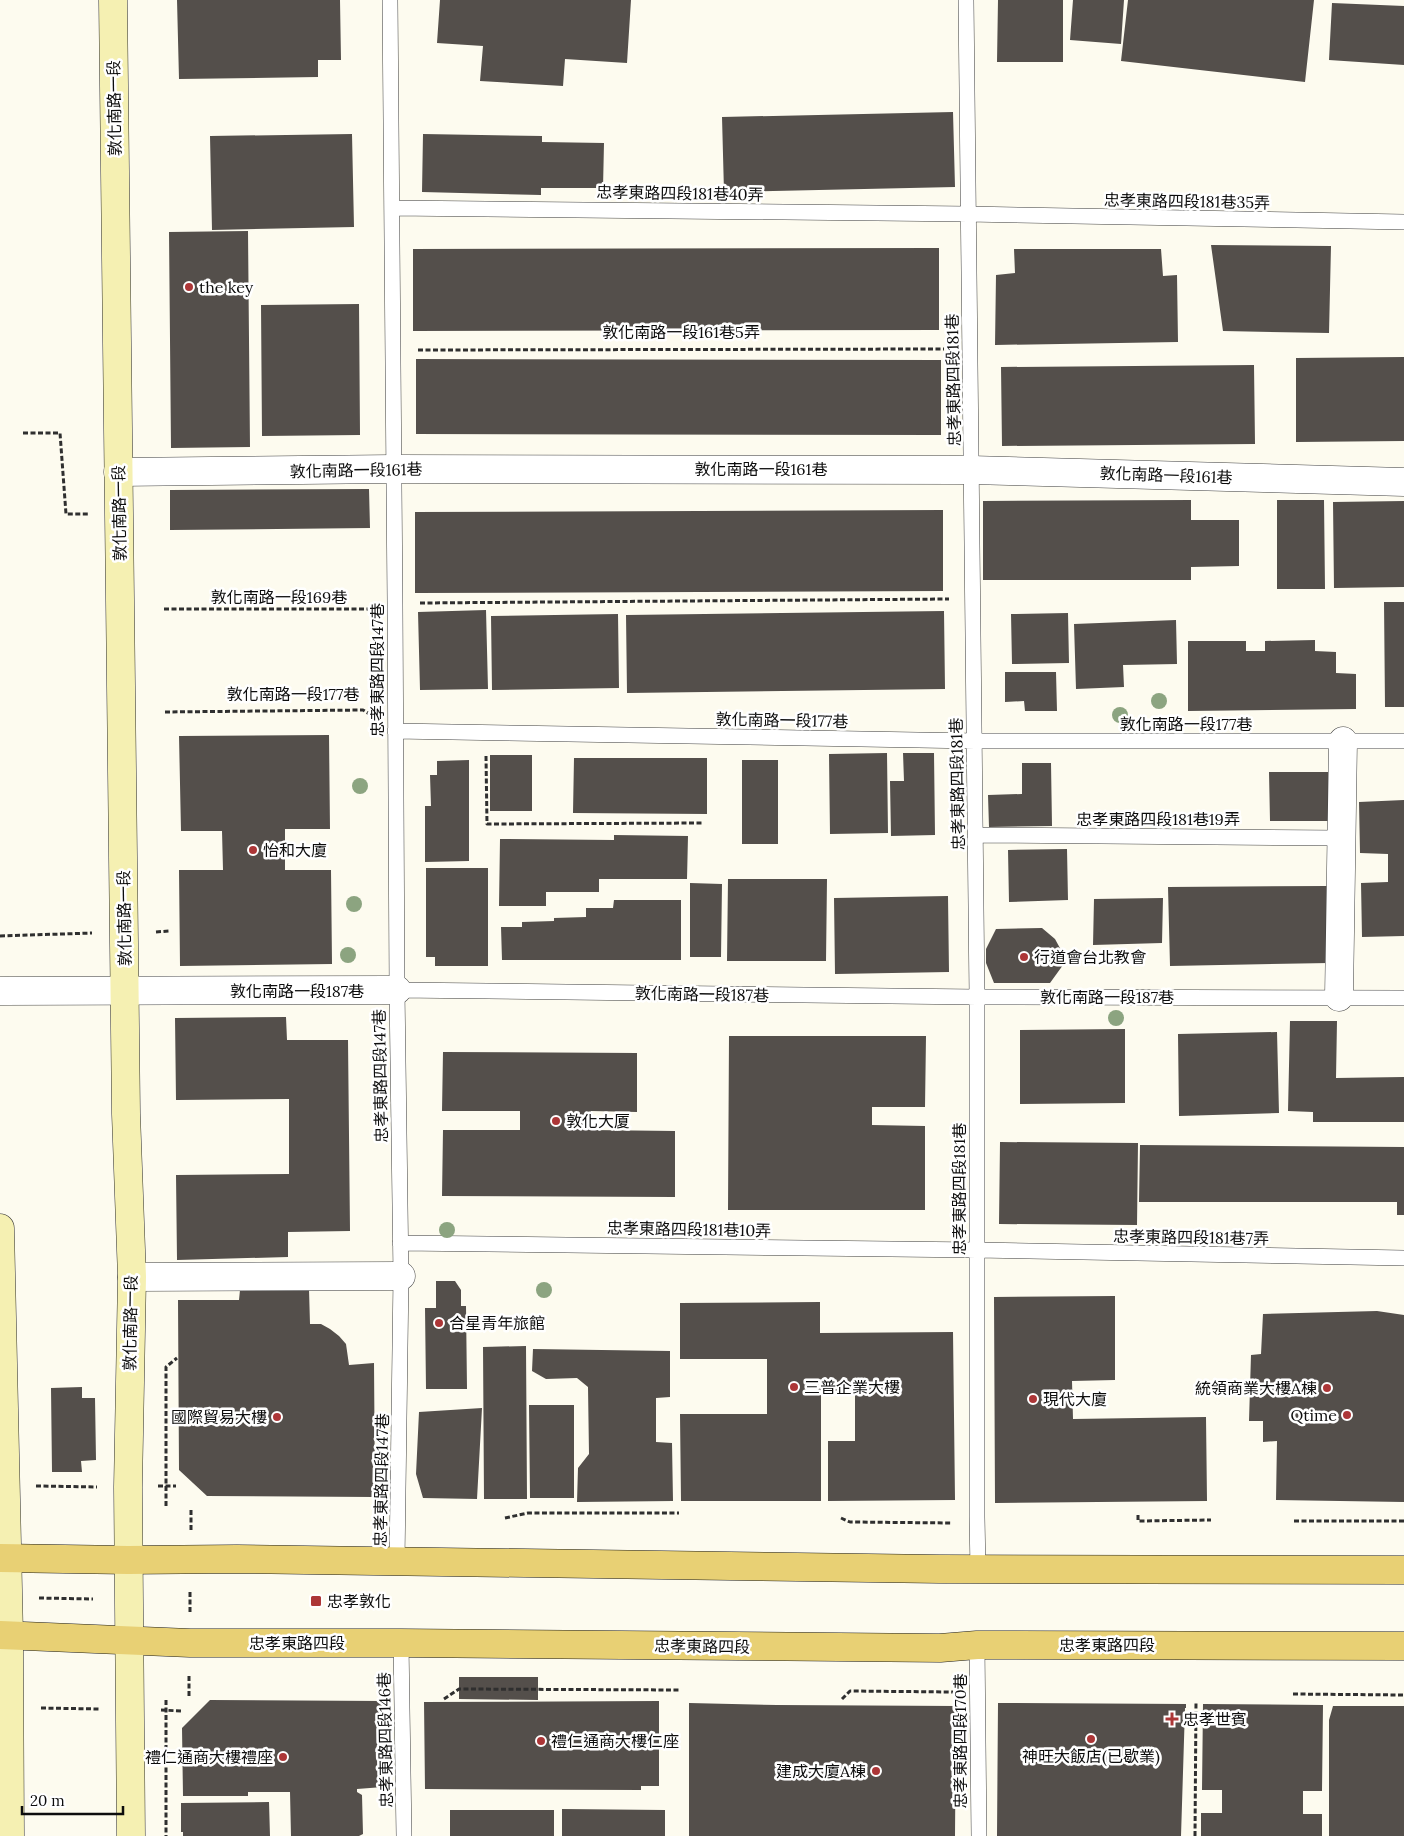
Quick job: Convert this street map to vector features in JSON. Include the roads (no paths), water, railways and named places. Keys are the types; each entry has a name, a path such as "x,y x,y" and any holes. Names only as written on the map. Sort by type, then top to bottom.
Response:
{"main road":[{"name":"敦化南路一段","path":"113,0 126,1114 132,1277 128,1460 131,1836"},
{"path":"0,1228 4,1635 10,1836"},
{"path":"4,1558 237,1559 978,1569 1404,1570"},
{"name":"忠孝東路四段","path":"4,1635 190,1644 401,1643 940,1648 977,1645 1404,1646"}],"street":[{"name":"敦化南路一段161巷","path":"118,472 394,469 971,470 1404,482"},
{"path":"1339,998 1343,741"},
{"name":"敦化南路一段187巷","path":"0,991 396,990"},
{"path":"132,1277 401,1276"}],"lane":[{"path":"390,0 394,469"},
{"name":"忠孝東路四段181巷","path":"966,0 977,996 978,1569"},
{"name":"忠孝東路四段181巷40弄","path":"392,208 968,214"},
{"name":"忠孝東路四段181巷35弄","path":"968,214 1404,222"},
{"name":"忠孝東路四段147巷","path":"394,469 396,990 401,1276 397,1562"},
{"name":"敦化南路一段177巷","path":"394,731 975,741 1404,741"},
{"name":"忠孝東路四段181巷19弄","path":"975,835 1340,838"},
{"name":"敦化南路一段187巷","path":"396,990 1404,998"},
{"name":"忠孝東路四段181巷10弄","path":"400,1243 977,1250"},
{"name":"忠孝東路四段181巷7弄","path":"977,1250 1404,1258"},
{"name":"忠孝東路四段146巷","path":"401,1643 404,1836"},
{"name":"忠孝東路四段170巷","path":"977,1645 979,1836"}],"place":[{"name":"the key","path":"189,287"},
{"name":"怡和大廈","path":"253,850"},
{"name":"行道會台北教會","path":"1024,957"},
{"name":"敦化大厦","path":"556,1121"},
{"name":"合星青年旅館","path":"439,1323"},
{"name":"三普企業大樓","path":"794,1387"},
{"name":"統領商業大樓A棟","path":"1327,1388"},
{"name":"現代大廈","path":"1033,1399"},
{"name":"Qtime","path":"1347,1415"},
{"name":"國際貿易大樓","path":"277,1417"},
{"name":"忠孝敦化","path":"316,1601"},
{"name":"忠孝世賓","path":"1172,1719"},
{"name":"神旺大飯店(已歇業)","path":"1091,1739"},
{"name":"禮仁通商大樓仁座","path":"541,1741"},
{"name":"禮仁通商大樓禮座","path":"283,1757"},
{"name":"建成大廈A棟","path":"876,1771"}]}
